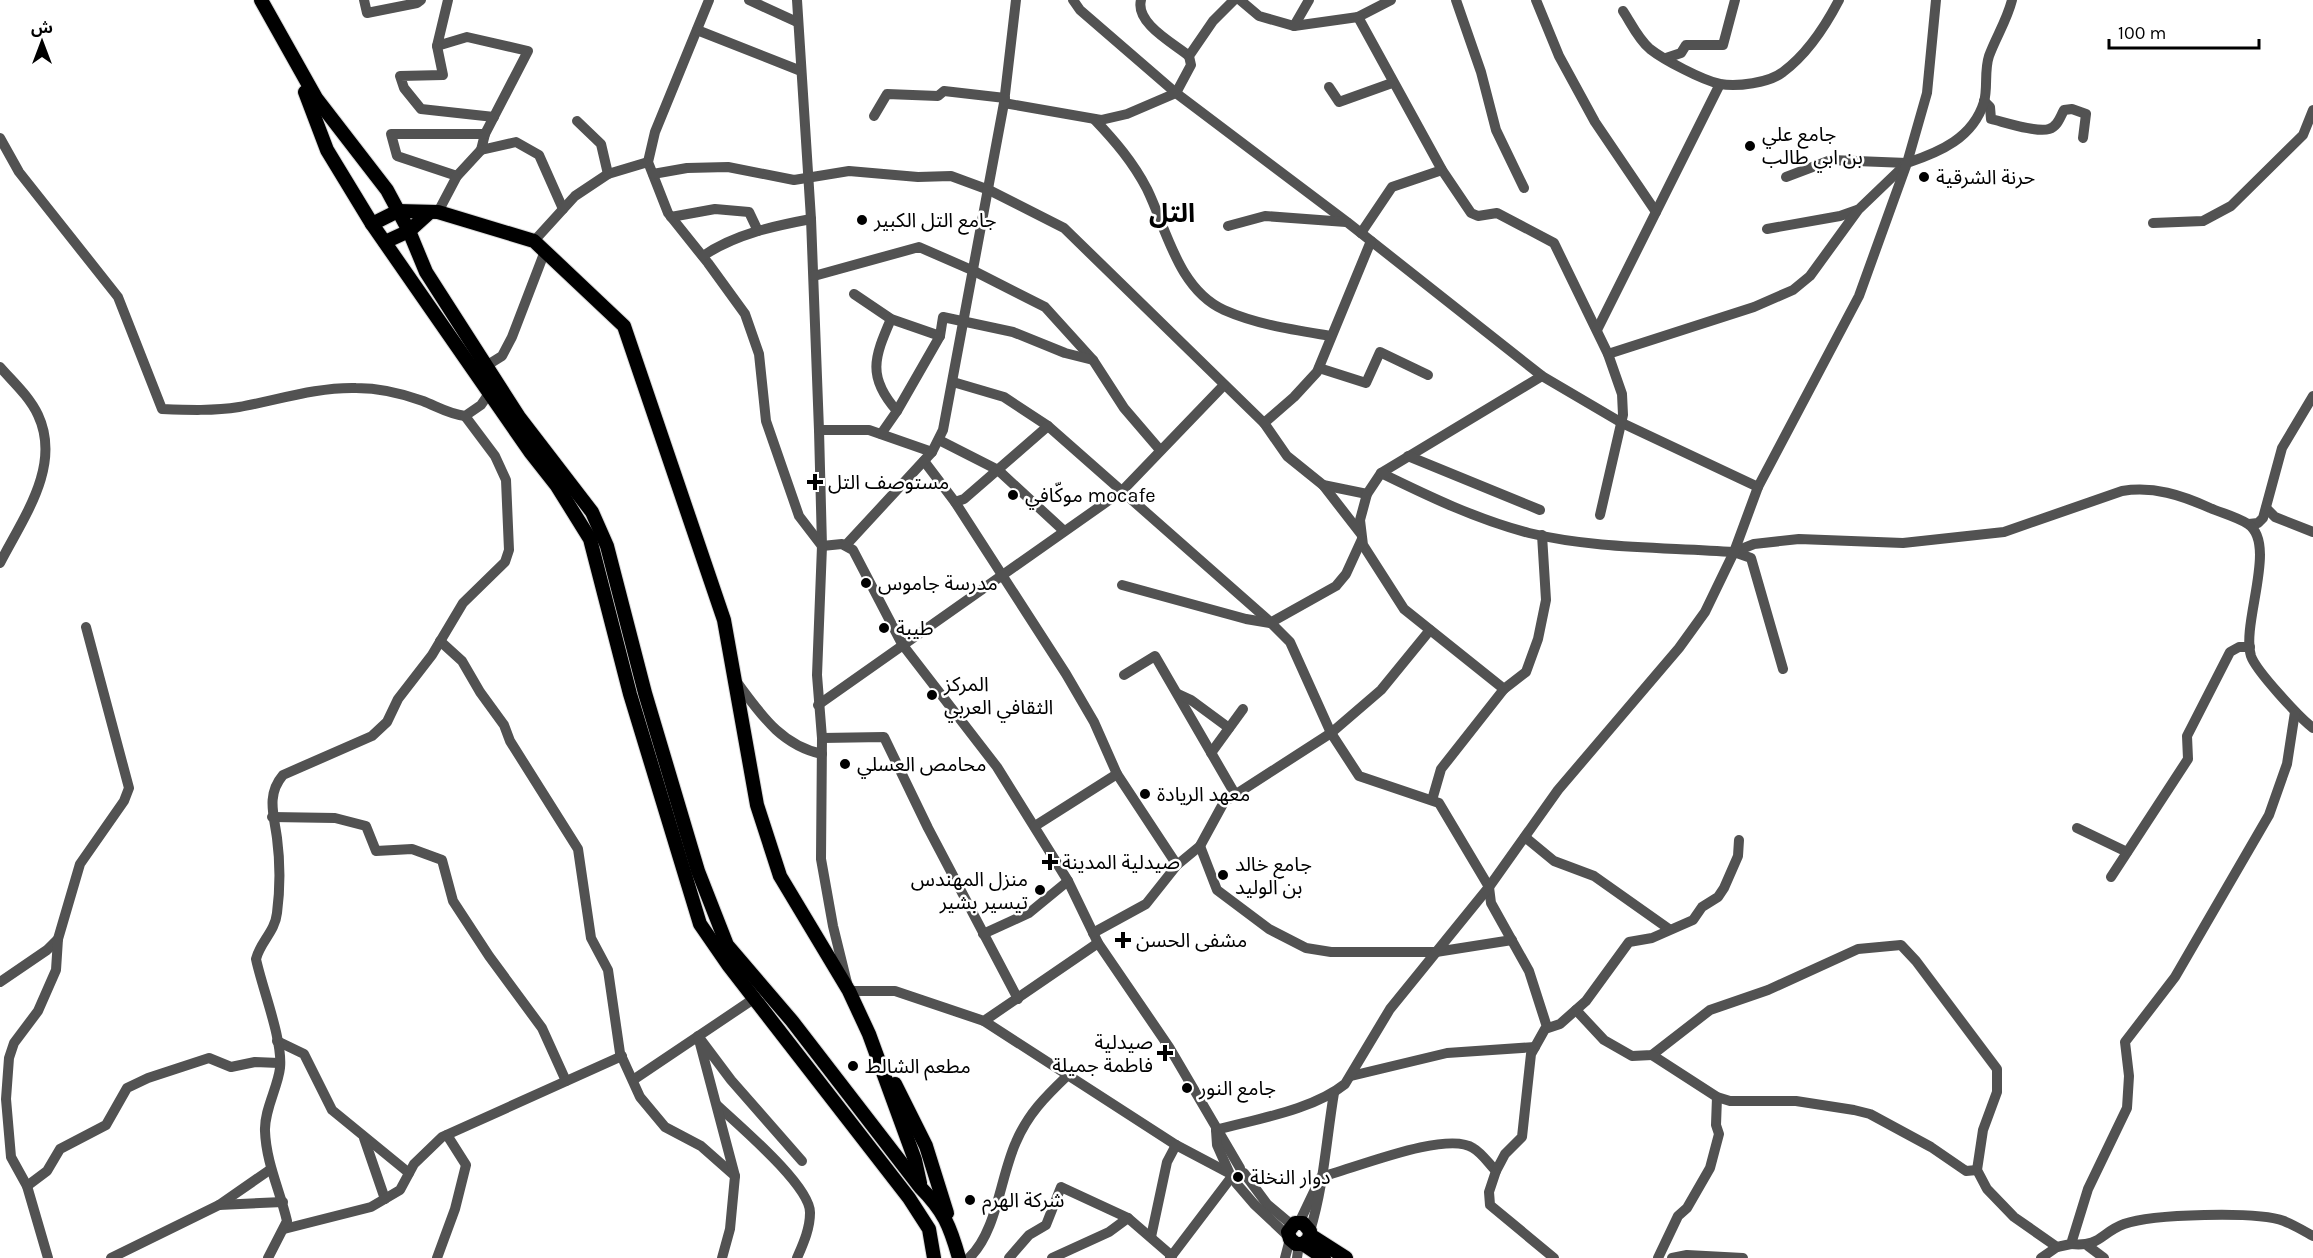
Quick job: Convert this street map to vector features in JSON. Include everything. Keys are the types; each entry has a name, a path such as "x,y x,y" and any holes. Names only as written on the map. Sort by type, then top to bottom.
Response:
{"main road":[{"path":"261,0 316,98 387,190 409,231 426,272 486,366 519,417 592,512 607,546 648,704 699,871 726,945 792,1021 921,1187 936,1203 949,1223"},
{"path":"291,53 327,150 372,224 557,486 590,539 630,694 700,924 754,998 888,1168 929,1229"},
{"path":"372,224 398,211 434,212 534,241 624,326 724,620 757,805 780,876 849,991 926,1146 959,1258"},
{"path":"385,242 409,231 434,212"},
{"path":"869,1034 915,1160 934,1258"},
{"path":"1299,1237 1324,1258"},
{"path":"1299,1237 1346,1258"}],"street":[{"path":"364,0 367,13 417,3 421,0"},
{"path":"448,0 437,46 443,75 400,76 404,88 421,109 494,117"},
{"path":"710,0 655,132 648,162 671,217 745,314 759,354 766,421 799,516 822,546"},
{"path":"749,0 797,22"},
{"path":"797,0 814,276 819,430 822,546 818,705 822,738 821,859 832,926 849,991 895,992 984,1021 1176,1145 1234,1175 1299,1237"},
{"path":"846,545 932,452 939,440 953,382 989,190 1004,100 1016,0"},
{"path":"1073,0 1080,10 1176,93 1347,222 1542,376 1622,423 1758,487"},
{"path":"874,116 887,94 938,96 944,91 1004,100 1101,120 1127,114 1176,93 1191,65 1189,56 1144,20 1139,7 1141,0"},
{"path":"1189,56 1214,21 1234,0"},
{"path":"1240,0 1259,16 1294,26 1359,17 1391,0"},
{"path":"1294,26 1309,0"},
{"path":"1456,0 1481,72 1496,130 1524,188"},
{"path":"1536,0 1559,56 1595,122 1656,212"},
{"path":"1666,58 1681,53 1686,45 1723,45 1735,0"},
{"path":"1623,11 1648,48 1720,84 1748,83 1769,79 1782,73 1830,18 1839,0"},
{"path":"1216,1131 1311,1102 1334,1092 1351,1076 1390,1009 1489,887 1557,790 1679,648 1705,612 1734,552 1758,487 1859,296 1907,163 1927,93 1936,0"},
{"path":"1786,177 1830,160 1907,163 1937,153 1968,132 1984,101 1984,76 2012,0"},
{"path":"1359,17 1392,83 1442,170 1471,213 1478,216 1497,213 1554,243 1598,330 1622,394 1622,423 1600,515"},
{"path":"697,30 801,71"},
{"path":"434,212 457,176 481,150 485,134 528,51 520,47 467,37 437,46"},
{"path":"1329,87 1339,102 1392,83"},
{"path":"1598,330 1720,84"},
{"path":"1984,101 1990,107 1991,119 2039,130 2050,129 2057,123 2064,110 2082,112 2086,114 2087,122 2083,138"},
{"path":"2153,223 2203,221 2231,206 2303,135 2313,110"},
{"path":"1094,119 1125,152 1142,180 1168,242 1196,289 1222,309 1270,326 1331,336"},
{"path":"577,121 601,144 608,174"},
{"path":"457,176 397,156 391,134 485,134"},
{"path":"0,138 19,172 118,297 162,409 203,411 238,407 326,389 356,388 387,390 424,402 450,414 465,416 481,405 490,392"},
{"path":"481,150 516,142 540,155 563,209"},
{"path":"534,241 575,196 608,174 648,162"},
{"path":"1608,354 1683,332 1793,290 1810,276 1858,210 1907,163"},
{"path":"653,174 687,168 728,167 794,180 849,171 918,177 951,176 989,190 1064,228 1264,423 1287,456 1323,485 1362,537"},
{"path":"1361,233 1392,187 1442,170"},
{"path":"671,217 715,209 749,213 758,231"},
{"path":"1767,229 1840,216 1858,210"},
{"path":"1228,226 1265,216 1347,222"},
{"path":"703,256 719,245 758,231 811,219"},
{"path":"1264,423 1294,397 1318,368 1371,241"},
{"path":"814,276 919,247 974,271 1045,307 1094,360 1124,408 1160,450"},
{"path":"486,366 502,356 512,337 545,251"},
{"path":"854,294 891,319 940,336"},
{"path":"881,434 897,411 940,336 943,317 1013,332 1065,352 1094,360"},
{"path":"891,319 876,351 874,368 883,395 897,411"},
{"path":"1318,368 1366,383 1380,352 1428,375"},
{"path":"0,367 26,395 38,415 44,436 46,459 40,484 0,563"},
{"path":"1504,689 1404,609 1363,545 1360,520 1367,494 1381,473 1542,376"},
{"path":"953,382 1004,397 1048,426 1270,622 1290,642 1331,733 1359,776 1439,803 1489,887 1491,903 1529,971 1547,1027"},
{"path":"818,705 902,644 1003,577 1063,530 1122,491 1224,385"},
{"path":"1734,552 1754,544 1799,539 1903,543 2004,532 2122,491 2137,489 2184,496 2249,524 2258,523 2263,518 2282,448 2313,396"},
{"path":"268,1258 287,1221 271,1169 265,1130 279,1063 277,1041 256,959 258,947 273,929 277,914 277,838 272,817 275,784 282,775 372,736 387,722 398,699 440,641 463,603 505,562 509,550 506,480 495,456 465,416"},
{"path":"956,502 964,500 1048,426"},
{"path":"819,430 869,430 932,452"},
{"path":"939,440 998,470 1063,530"},
{"path":"1408,456 1539,510"},
{"path":"924,461 956,502 1080,697 1117,774 1177,865"},
{"path":"1381,473 1478,515 1542,535 1574,541 1734,552 1752,558 1783,669"},
{"path":"1323,485 1367,494"},
{"path":"2266,508 2275,517 2313,532"},
{"path":"2249,524 2260,548 2250,647 2252,658 2295,712 2313,728"},
{"path":"1431,800 1441,769 1504,689 1526,672 1538,639 1546,600 1542,535"},
{"path":"1122,585 1246,619 1270,622 1336,586 1346,574 1362,537"},
{"path":"822,546 846,545 853,550 902,644 997,767 1068,881 1096,938 1169,1047 1216,1131 1226,1140 1234,1175"},
{"path":"48,1258 27,1186 11,1157 4,1072 14,1043 38,1011 56,970 58,939 80,864 124,801 129,788 86,627"},
{"path":"984,1021 1018,999 1096,938 1146,904 1177,865 1200,846 1224,802 1331,733 1381,690 1430,630"},
{"path":"440,641 462,661 480,692 504,725 510,741 578,849 591,938 608,970 622,1056 640,1096 665,1127 701,1146 735,1176"},
{"path":"2111,877 2188,759 2187,736 2230,652 2239,647 2250,647"},
{"path":"1124,675 1155,656 1235,794"},
{"path":"736,681 766,723 779,734 808,751 822,754"},
{"path":"1178,694 1191,700 1229,728"},
{"path":"1211,753 1243,710"},
{"path":"2071,1244 2088,1189 2127,1108 2129,1076 2125,1042 2175,977 2269,815 2287,764 2295,712"},
{"path":"822,738 884,737 1018,999"},
{"path":"1035,826 1117,774"},
{"path":"272,817 335,818 356,823 366,826 376,851 412,849 442,860 453,902 542,1028 566,1081"},
{"path":"2077,828 2127,852"},
{"path":"1525,837 1554,861 1594,876 1669,929"},
{"path":"1554,1258 1490,1205 1489,1192 1504,1154 1522,1137 1531,1054 1547,1027 1560,1024 1576,1010 1601,982 1629,942 1652,938 1693,920 1702,908 1718,897 1738,856 1739,840"},
{"path":"1200,846 1217,890 1269,929 1306,948 1331,952 1436,952 1512,940"},
{"path":"983,934 1029,913 1068,881"},
{"path":"0,982 47,950 58,939"},
{"path":"1576,1010 1604,1040 1632,1056 1652,1054 1710,1010 1768,990 1858,949 1901,945 1916,961 1997,1069 1997,1092 1983,1130 1977,1170 1987,1190 2014,1217 2057,1247"},
{"path":"633,1080 754,998"},
{"path":"698,1036 735,1176 730,1229 722,1258"},
{"path":"698,1036 730,1080 802,1161"},
{"path":"277,1041 304,1054 332,1110 409,1173"},
{"path":"1351,1076 1447,1053 1535,1047"},
{"path":"1652,1054 1717,1097 1730,1101 1796,1101 1862,1112 1930,1147 1966,1171 1977,1170"},
{"path":"284,1229 371,1207 400,1190 414,1164 447,1135 622,1056"},
{"path":"27,1186 47,1171 60,1149 106,1125 127,1088 209,1058 231,1067 255,1062 279,1063"},
{"path":"969,1258 978,1250 993,1213 1015,1144 1027,1119 1038,1104 1067,1076"},
{"path":"1285,1258 1299,1237 1322,1192 1321,1177 1334,1092"},
{"path":"1658,1258 1678,1216 1687,1208 1710,1168 1719,1134 1716,1125 1717,1097"},
{"path":"716,1104 774,1158 804,1194 811,1212 805,1241 797,1258"},
{"path":"437,1258 455,1209 466,1165 447,1135"},
{"path":"364,1138 385,1199"},
{"path":"1321,1177 1447,1142 1473,1147 1496,1172"},
{"path":"1151,1237 1167,1162 1176,1145"},
{"path":"111,1258 219,1205 271,1169"},
{"path":"1009,1258 1029,1235 1046,1225 1061,1187 1128,1218 1171,1257 1234,1175"},
{"path":"219,1205 283,1202"},
{"path":"2088,1246 2124,1224 2182,1217 2242,1214 2283,1220 2313,1236"},
{"path":"1052,1258 1109,1232 1128,1218"},
{"path":"2041,1258 2057,1247 2071,1244 2088,1246 2104,1258"},
{"path":"1672,1258 1687,1255 1743,1258"}],"place":[{"name":"جامع علي بن ابي طالب","path":"1750,146"},
{"name":"حرنة الشرقية","path":"1924,177"},
{"name":"جامع التل الكبير","path":"862,220"},
{"name":"مستوصف التل","path":"815,482"},
{"name":"موكّافي mocafe","path":"1013,495"},
{"name":"مدرسة جاموس","path":"866,583"},
{"name":"طيبة","path":"884,628"},
{"name":"المركز الثقافي العربي","path":"932,695"},
{"name":"محامص العسلي","path":"845,764"},
{"name":"معهد الريادة","path":"1145,794"},
{"name":"صيدلية المدينة","path":"1050,862"},
{"name":"جامع خالد بن الوليد","path":"1223,875"},
{"name":"منزل المهندس تيسير بشير","path":"1040,890"},
{"name":"مشفى الحسن","path":"1123,940"},
{"name":"صيدلية فاطمة جميلة","path":"1165,1053"},
{"name":"مطعم الشالط","path":"853,1066"},
{"name":"جامع النور","path":"1187,1088"},
{"name":"دوار النخلة","path":"1238,1177"},
{"name":"شركة الهرم","path":"970,1200"}],"district":[{"name":"التل","path":"1172,213"}]}
